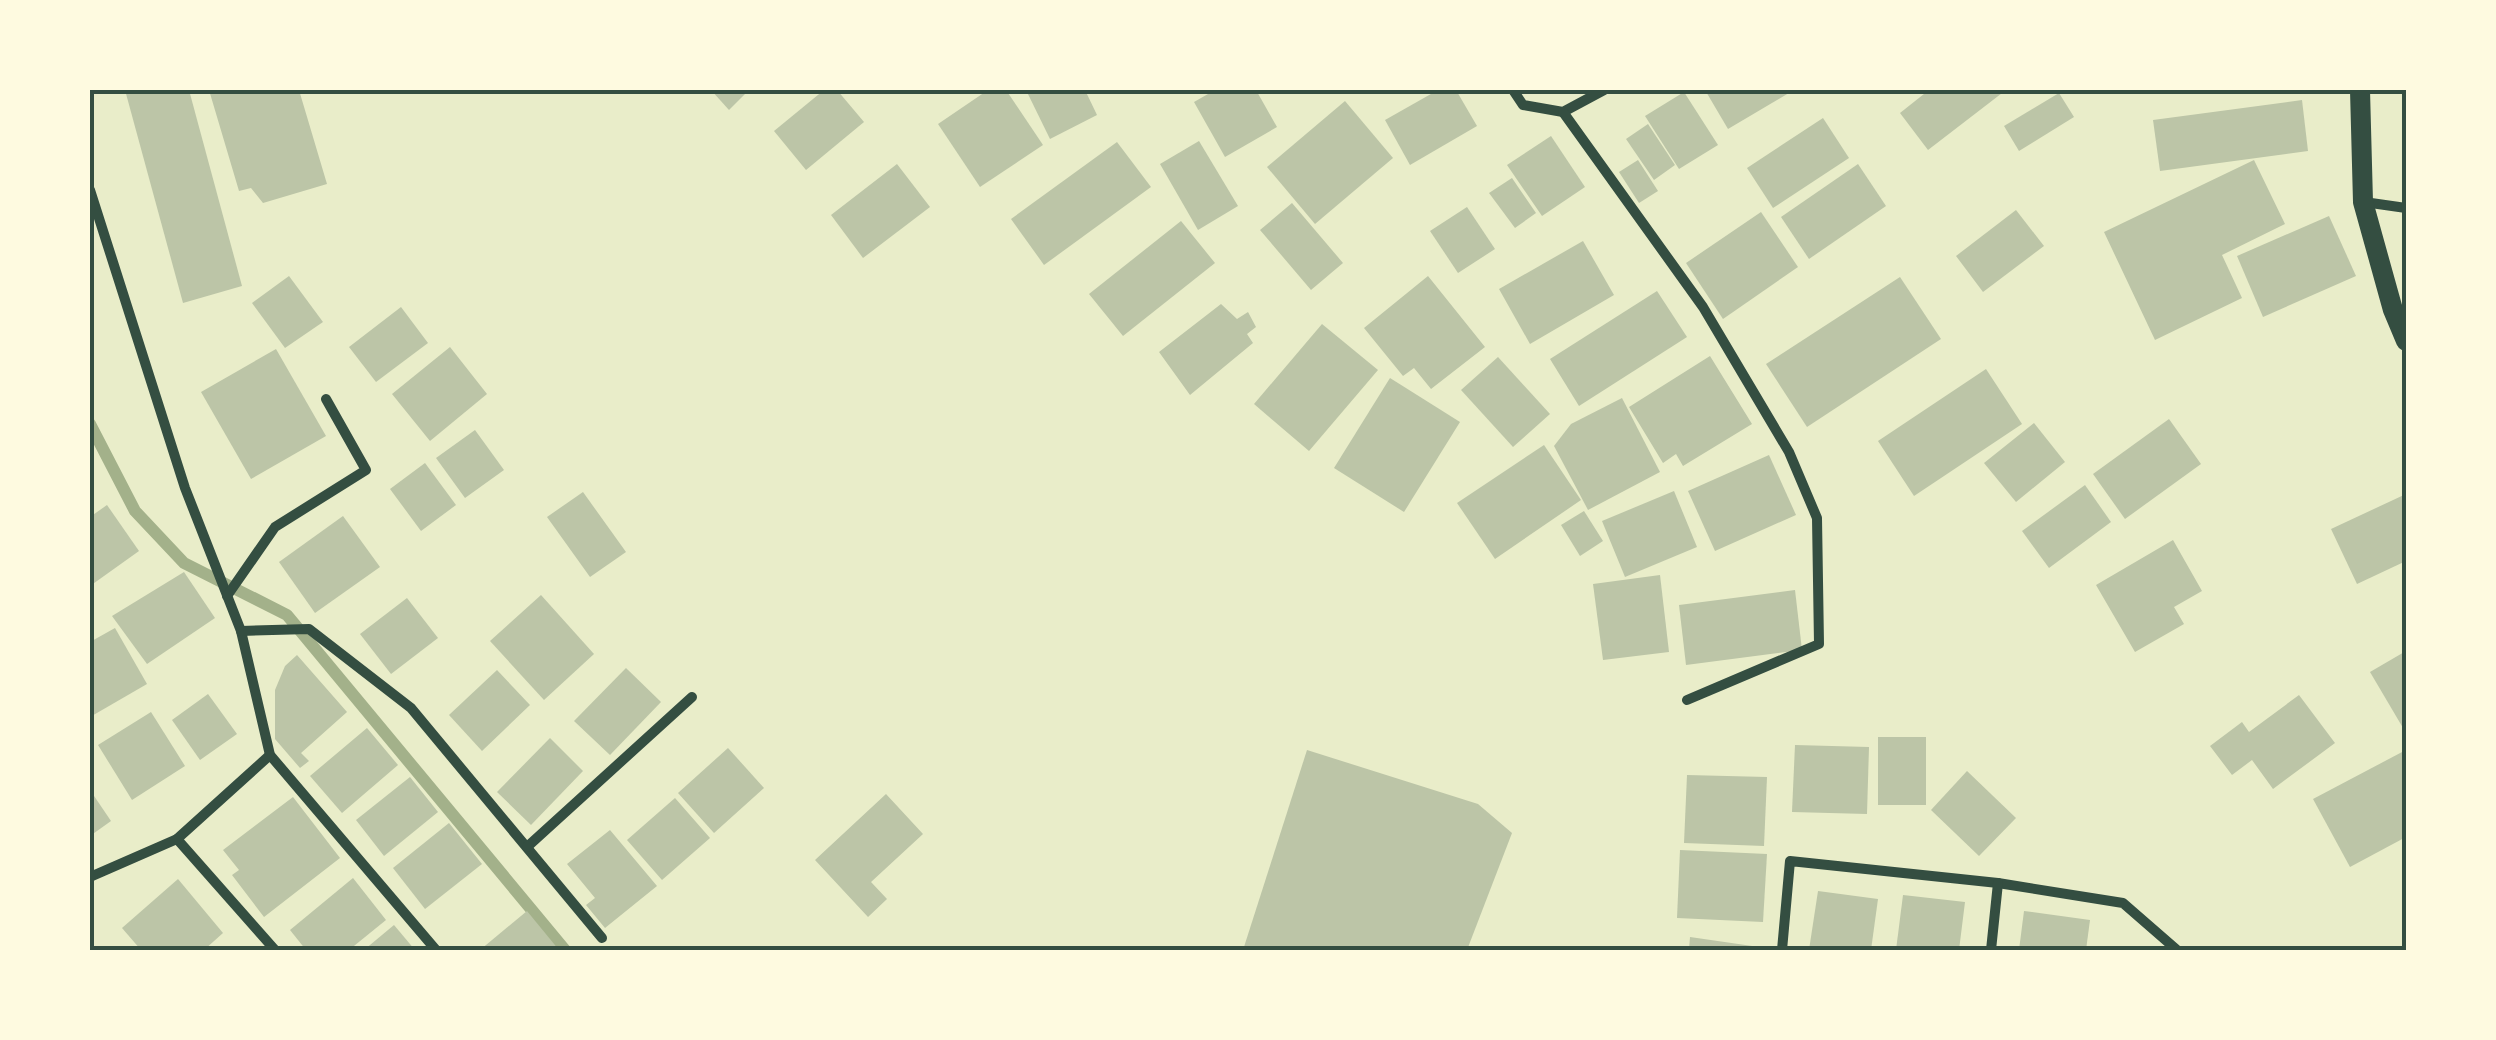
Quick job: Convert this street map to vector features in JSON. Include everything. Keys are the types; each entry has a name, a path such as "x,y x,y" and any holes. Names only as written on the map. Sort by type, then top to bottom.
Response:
{"main road":[{"path":"2360,90 2363,202 2393,310 2406,341"}],"street":[{"path":"1514,90 1523,106 1563,112 1604,90"},
{"path":"1563,112 1703,307 1789,452 1817,518 1819,644 1687,700"},
{"path":"90,190 186,488 241,631 270,755 436,950"},
{"path":"2363,202 2406,208"},
{"path":"227,596 275,526 366,470 326,399"},
{"path":"241,631 309,630 412,708 602,938"},
{"path":"527,847 692,697"},
{"path":"90,877 177,839 270,755"},
{"path":"177,839 275,950"},
{"path":"1782,950 1790,861 1998,883 2124,903 2177,950"},
{"path":"1991,950 1998,883"}],"building":[{"path":"125,90 189,90 242,286 183,303"},
{"path":"209,90 299,90 327,184 263,203 251,188 239,191"},
{"path":"711,90 749,90 729,110"},
{"path":"824,90 837,90 864,122 806,170 774,131"},
{"path":"988,90 1006,90 1043,145 980,187 938,124"},
{"path":"1026,90 1085,90 1097,115 1050,139"},
{"path":"1215,90 1256,90 1277,127 1225,157 1194,102"},
{"path":"1438,90 1456,90 1477,126 1410,165 1385,120"},
{"path":"1705,90 1794,90 1728,129"},
{"path":"1929,90 2006,90 1928,150 1900,113"},
{"path":"1684,92 1718,145 1679,169 1645,116"},
{"path":"2059,93 2074,117 2019,151 2004,126"},
{"path":"2302,100 2308,151 2160,171 2153,120"},
{"path":"1345,101 1393,158 1315,224 1267,167"},
{"path":"1823,118 1849,158 1773,208 1747,168"},
{"path":"1648,124 1675,165 1654,180 1626,139"},
{"path":"1551,136 1585,187 1542,216 1507,165"},
{"path":"1199,141 1238,206 1198,230 1160,164"},
{"path":"1117,142 1151,187 1044,265 1011,219"},
{"path":"1638,160 1658,191 1639,203 1619,172"},
{"path":"2254,160 2285,224 2222,255 2242,298 2155,340 2104,232"},
{"path":"897,164 930,207 863,258 831,215"},
{"path":"1858,164 1886,206 1809,259 1781,217"},
{"path":"1512,178 1536,213 1515,228 1489,193"},
{"path":"1292,203 1343,263 1311,290 1260,230"},
{"path":"1467,207 1495,249 1458,273 1430,231"},
{"path":"2016,210 2044,246 1983,292 1956,256"},
{"path":"1761,212 1798,267 1723,319 1686,263"},
{"path":"2329,216 2356,276 2263,317 2237,256"},
{"path":"1181,221 1215,263 1123,336 1089,294"},
{"path":"1583,241 1614,295 1530,344 1499,289"},
{"path":"289,276 323,322 285,348 252,303"},
{"path":"1428,276 1485,347 1431,389 1414,368 1403,376 1364,328"},
{"path":"1900,277 1941,339 1807,427 1766,364"},
{"path":"1657,291 1687,337 1579,406 1550,359"},
{"path":"1221,304 1237,319 1248,312 1256,327 1247,334 1253,343 1190,395 1159,352"},
{"path":"401,307 428,343 376,382 349,347"},
{"path":"1322,324 1378,370 1309,451 1254,404"},
{"path":"450,347 487,394 430,441 392,394"},
{"path":"276,349 326,436 251,479 201,392"},
{"path":"1710,356 1752,424 1683,466 1676,454 1663,463 1629,407"},
{"path":"1498,357 1550,414 1513,447 1461,390"},
{"path":"1986,369 2022,424 1914,496 1878,441"},
{"path":"1390,378 1460,422 1404,512 1334,468"},
{"path":"1622,398 1660,472 1588,510 1554,446 1571,424"},
{"path":"2169,419 2201,464 2125,519 2093,474"},
{"path":"2034,423 2065,462 2016,502 1984,463"},
{"path":"475,430 504,470 465,498 436,458"},
{"path":"1544,445 1581,500 1495,559 1457,503"},
{"path":"1769,455 1796,515 1715,551 1688,491"},
{"path":"425,463 456,505 421,531 390,489"},
{"path":"2085,485 2111,522 2049,568 2022,531"},
{"path":"1674,491 1697,547 1625,577 1602,521"},
{"path":"583,492 626,552 590,577 547,517"},
{"path":"2406,494 2406,561 2357,584 2331,529"},
{"path":"107,505 139,551 90,586 90,517"},
{"path":"1584,511 1603,541 1580,556 1561,525"},
{"path":"343,516 380,567 315,613 279,562"},
{"path":"2173,540 2202,591 2174,607 2184,624 2135,652 2096,585"},
{"path":"184,572 215,618 147,664 112,616"},
{"path":"1660,575 1669,652 1603,660 1593,584"},
{"path":"1795,590 1802,650 1686,665 1679,605"},
{"path":"541,595 594,654 544,700 490,641"},
{"path":"407,598 438,638 391,674 360,634"},
{"path":"115,628 147,684 90,717 90,642"},
{"path":"2406,651 2406,733 2370,672"},
{"path":"297,655 347,712 301,753 309,761 300,768 275,739 275,690 285,666"},
{"path":"626,668 661,702 610,755 574,721"},
{"path":"497,670 530,705 482,751 449,715"},
{"path":"208,694 237,734 200,760 172,720"},
{"path":"2299,695 2335,743 2273,789 2252,760 2232,775 2210,746 2242,722 2249,732"},
{"path":"151,712 185,766 132,800 98,745"},
{"path":"367,728 398,765 342,813 310,776"},
{"path":"1878,737 1926,737 1926,805 1878,805"},
{"path":"550,738 583,771 531,825 497,792"},
{"path":"1795,745 1869,747 1867,814 1792,812"},
{"path":"728,748 764,788 714,833 678,793"},
{"path":"1307,750 1478,804 1512,833 1467,950 1243,950"},
{"path":"2404,751 2406,837 2350,867 2313,799"},
{"path":"1967,771 2016,818 1979,856 1931,810"},
{"path":"1687,775 1767,777 1764,846 1684,843"},
{"path":"410,777 438,812 384,856 356,820"},
{"path":"90,790 111,821 90,836"},
{"path":"886,794 923,834 871,882 887,899 868,917 815,860"},
{"path":"293,797 340,858 264,917 232,875 239,870 223,850"},
{"path":"675,798 710,838 662,880 627,840"},
{"path":"449,823 482,864 425,909 393,868"},
{"path":"610,830 657,886 605,928 586,905 595,898 567,864"},
{"path":"1680,850 1767,854 1763,922 1677,918"},
{"path":"353,878 386,920 349,950 306,950 290,930"},
{"path":"178,879 223,933 204,950 141,950 122,928"},
{"path":"1818,891 1878,899 1871,950 1809,950"},
{"path":"1903,895 1965,902 1959,950 1896,950"},
{"path":"527,911 559,950 480,950"},
{"path":"2024,911 2090,920 2086,950 2019,950"},
{"path":"394,925 415,950 364,950"},
{"path":"1690,937 1766,948 1766,950 1689,950"}],"waterway":[{"path":"90,424 135,511 184,563 287,615 565,950"}]}
